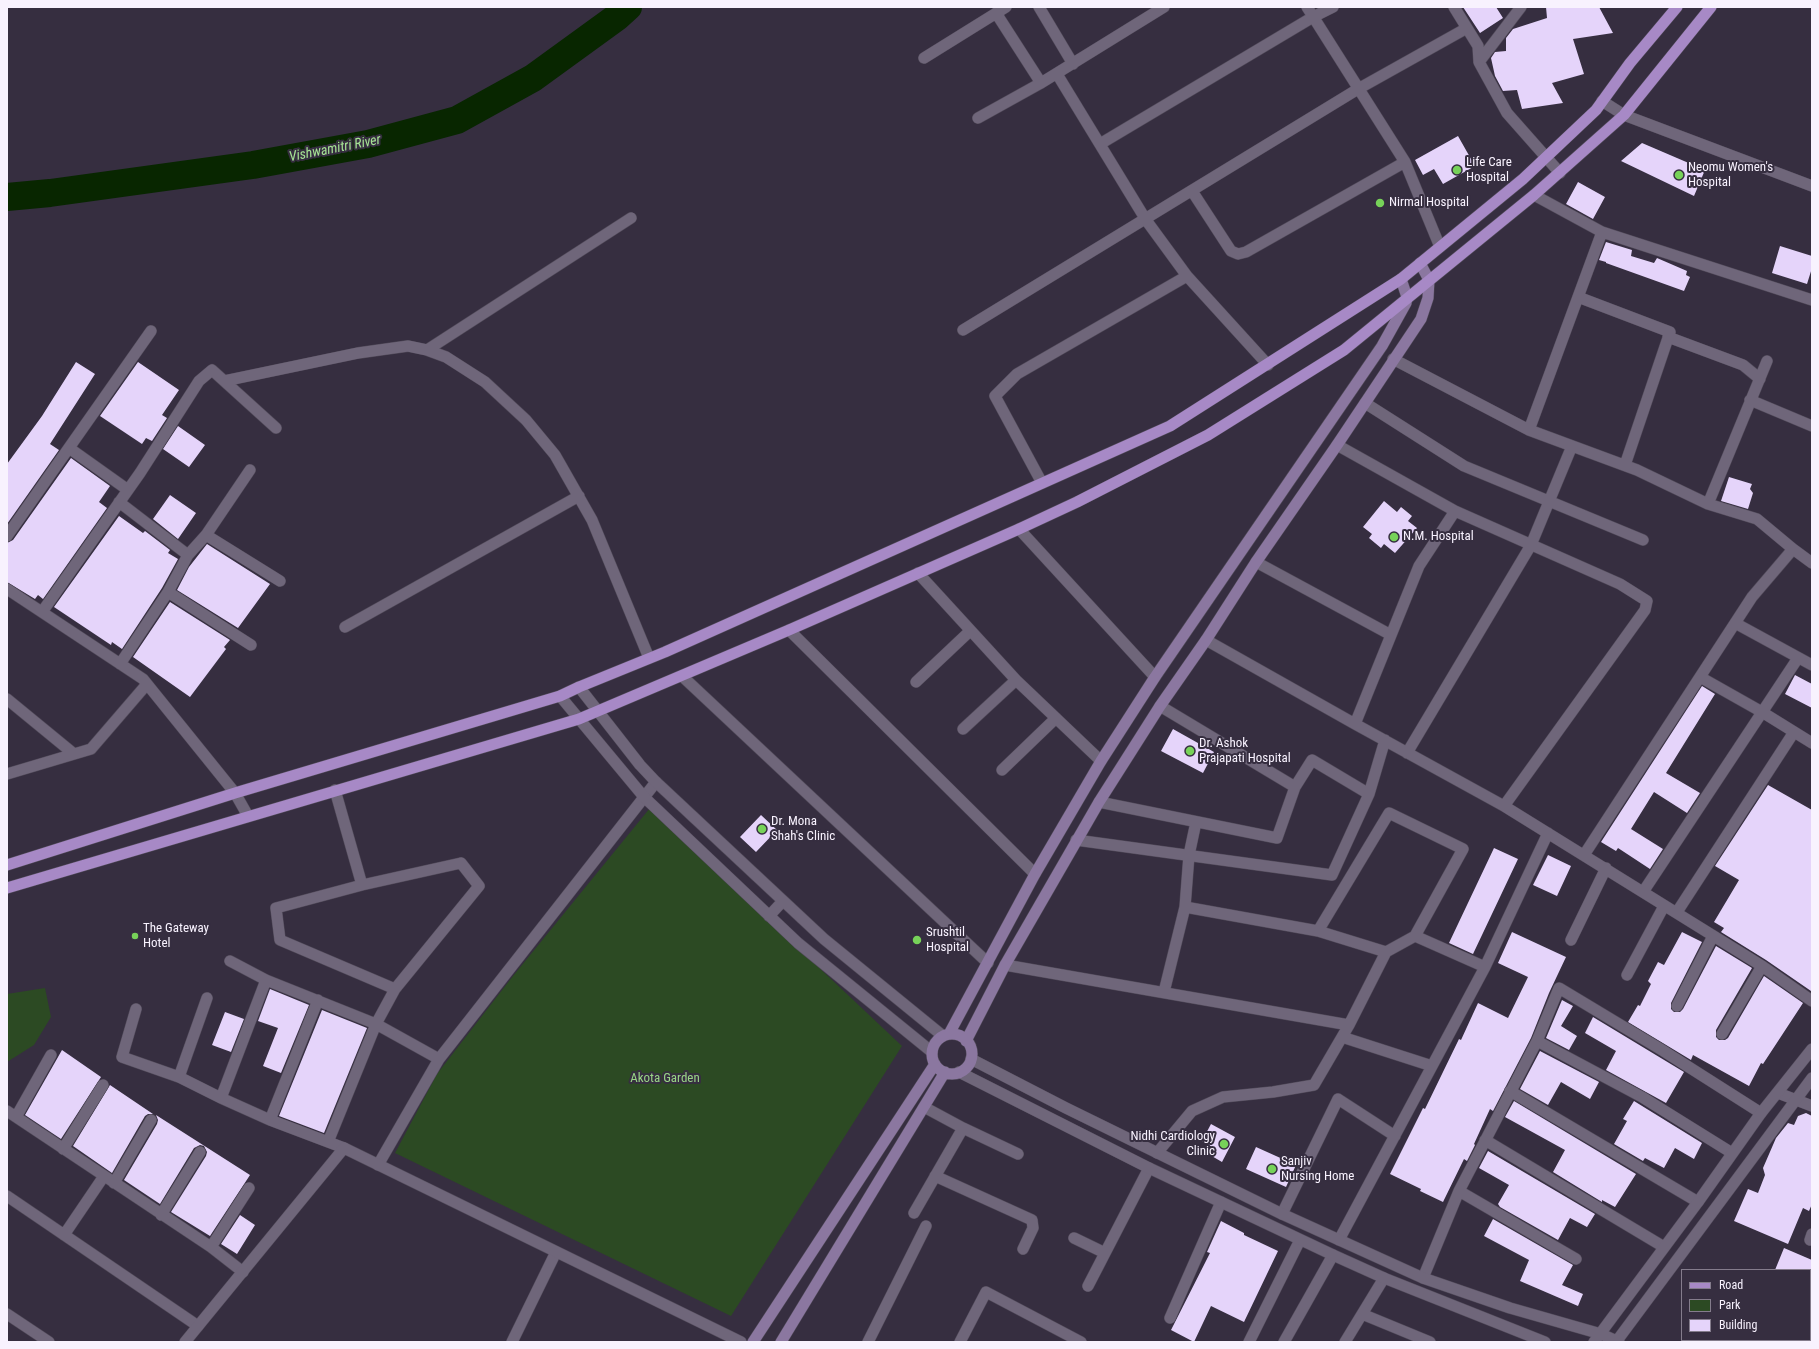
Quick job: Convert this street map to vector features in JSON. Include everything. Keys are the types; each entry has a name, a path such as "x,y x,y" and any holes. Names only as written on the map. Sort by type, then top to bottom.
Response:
{"main road":[{"path":"7,865 235,793 560,696 579,686 649,658 1170,426 1401,279 1523,179 1596,110 1630,63 1677,7"},
{"path":"7,888 579,719 682,676 1019,529 1077,502 1208,435 1344,350 1560,173 1624,115 1711,7"},
{"path":"966,1041 1005,965 1099,802 1160,706 1206,640 1256,562 1338,444 1393,358 1421,319 1428,298 1429,280 1420,263"},
{"path":"946,1035 962,1037 972,1052 971,1058 964,1069 959,1072 946,1072 935,1064 932,1058 932,1052 937,1040 946,1035 988,963 1035,874 1101,761 1155,676 1382,346 1406,303 1407,297 1401,279"},
{"path":"753,1342 935,1064"},
{"path":"782,1342 946,1072"}],"street":[{"path":"1040,7 1073,64"},
{"path":"978,118 1057,74 1164,7"},
{"path":"1307,7 1405,162 1440,247"},
{"path":"1100,144 1313,17 1333,7"},
{"path":"1454,7 1478,46 1479,62 1507,113 1560,173"},
{"path":"1479,62 1521,7"},
{"path":"924,58 1001,10 1041,83"},
{"path":"963,330 1146,220 1358,89 1467,28"},
{"path":"1057,74 1146,220 1187,276 1268,365"},
{"path":"1602,101 1624,115 1812,186"},
{"path":"1192,191 1232,250 1238,254 1246,252 1405,162"},
{"path":"1534,195 1602,232 1812,300"},
{"path":"427,350 631,218"},
{"path":"1529,430 1602,232"},
{"path":"1042,483 995,396 1017,374 1187,276"},
{"path":"1578,297 1670,332 1625,465"},
{"path":"7,536 151,331"},
{"path":"1668,337 1743,364 1760,379"},
{"path":"224,381 358,353 408,346 427,350 446,357 485,382 526,420 555,455 592,520 649,658"},
{"path":"1393,358 1529,430 1625,465 1708,504 1757,519 1812,563"},
{"path":"1708,504 1767,361"},
{"path":"42,612 128,490 199,381 212,370 276,428"},
{"path":"1750,400 1812,426"},
{"path":"1365,403 1464,466 1643,540"},
{"path":"1338,444 1455,511 1620,584 1648,600 1645,610 1504,806"},
{"path":"1407,753 1531,544 1572,446"},
{"path":"69,448 128,490"},
{"path":"120,664 168,592 188,555 206,535 250,470"},
{"path":"345,628 579,496"},
{"path":"119,502 188,555"},
{"path":"1355,724 1419,566 1455,511"},
{"path":"1019,529 1155,676"},
{"path":"206,535 280,581"},
{"path":"1584,855 1752,596 1793,549"},
{"path":"1256,562 1391,635"},
{"path":"918,572 1016,680 1101,761"},
{"path":"7,589 143,679 235,793 248,816"},
{"path":"168,592 251,645"},
{"path":"1735,624 1812,665"},
{"path":"788,630 1035,874"},
{"path":"916,682 970,631"},
{"path":"1206,640 1504,806 1606,868 1664,906 1677,912 1812,1000"},
{"path":"1643,892 1798,658"},
{"path":"682,676 988,963"},
{"path":"1700,677 1762,712 1812,743"},
{"path":"963,729 1016,680"},
{"path":"7,774 91,748 147,684"},
{"path":"579,686 656,782 824,939 946,1035"},
{"path":"560,696 644,797 798,943 932,1052"},
{"path":"7,699 74,754"},
{"path":"1160,706 1295,787"},
{"path":"1002,770 1056,718"},
{"path":"1677,912 1794,732"},
{"path":"1076,840 1332,875 1369,794 1385,740"},
{"path":"1099,802 1277,838 1295,787 1312,760 1369,794"},
{"path":"378,1165 439,1059 656,782"},
{"path":"335,790 362,885"},
{"path":"1157,1153 1192,1111 1223,1097 1273,1092 1314,1085 1349,1025 1386,952 1415,936 1463,849 1389,813 1318,931"},
{"path":"1164,992 1185,907 1189,855 1196,822"},
{"path":"1339,1240 1485,968 1548,833"},
{"path":"328,1142 376,1024 395,989 479,886 461,863 362,885 276,908 280,940 395,989"},
{"path":"1571,940 1606,868"},
{"path":"769,916 783,901"},
{"path":"1627,975 1664,906"},
{"path":"1185,907 1318,931 1386,952"},
{"path":"1415,936 1485,968"},
{"path":"1677,1006 1713,936"},
{"path":"230,961 266,980 376,1024 439,1059"},
{"path":"1005,965 1349,1025"},
{"path":"1722,1034 1762,966"},
{"path":"221,1098 266,980"},
{"path":"1423,1278 1459,1191 1537,1040 1559,988 1662,1050 1761,1113"},
{"path":"178,1077 207,998"},
{"path":"270,1120 318,1000"},
{"path":"136,1009 122,1056 178,1077 270,1120 344,1148 741,1342"},
{"path":"1342,1037 1432,1066"},
{"path":"1537,1040 1642,1097 1732,1153"},
{"path":"1597,1338 1698,1202 1761,1113 1812,1049"},
{"path":"51,1055 12,1114 114,1184 211,1247 243,1272"},
{"path":"971,1058 1157,1153 1282,1214 1423,1278 1597,1338 1617,1342 1812,1078"},
{"path":"959,1072 1149,1168 1300,1240 1384,1278 1545,1342"},
{"path":"63,1149 103,1085"},
{"path":"1510,1092 1698,1202"},
{"path":"1778,1093 1812,1106"},
{"path":"1282,1214 1338,1099 1395,1136"},
{"path":"924,1107 963,1128 1018,1154"},
{"path":"114,1184 151,1120"},
{"path":"914,1213 963,1128"},
{"path":"1485,1140 1664,1247"},
{"path":"185,1342 344,1148"},
{"path":"161,1215 200,1152"},
{"path":"1088,1286 1149,1168"},
{"path":"64,1235 104,1176"},
{"path":"935,1176 1032,1220 1033,1228 1023,1249"},
{"path":"211,1247 249,1188"},
{"path":"1459,1191 1576,1259"},
{"path":"7,1196 198,1326"},
{"path":"1170,1318 1221,1202"},
{"path":"868,1342 926,1226"},
{"path":"1074,1238 1105,1253"},
{"path":"1249,1342 1300,1240"},
{"path":"512,1342 556,1252"},
{"path":"1284,1342 1333,1255"},
{"path":"1345,1342 1384,1278"},
{"path":"960,1342 986,1292 1081,1342"},
{"path":"7,1314 49,1342"},
{"path":"1362,1314 1430,1342"}],"green space":[{"name":"Akota Garden","path":"650,808 902,1046 731,1316 395,1153 437,1074 513,976"},
{"path":"45,988 51,1017 34,1045 7,1062 7,994"}],"building":[{"path":"1463,7 1496,7 1503,18 1480,33"},
{"path":"1546,7 1599,7 1613,33 1573,39 1584,74 1552,83 1563,103 1522,109 1517,90 1503,91 1495,76 1491,58 1495,52 1506,51 1506,38 1513,29 1547,18"},
{"path":"1458,136 1475,166 1443,184 1434,169 1423,175 1415,160"},
{"path":"1642,143 1705,170 1694,196 1621,161"},
{"path":"1578,182 1605,197 1593,219 1566,204"},
{"path":"1606,242 1632,250 1631,256 1654,263 1657,258 1687,271 1686,275 1690,277 1684,291 1599,260"},
{"path":"1780,246 1812,256 1812,268 1807,284 1772,273"},
{"path":"76,362 95,374 50,444 59,450 7,524 7,464 42,416"},
{"path":"138,362 179,390 162,415 167,418 152,441 146,438 142,444 100,416"},
{"path":"178,426 205,445 189,467 163,449"},
{"path":"71,458 110,486 99,502 107,508 43,599 38,595 35,599 7,582 7,543 13,540"},
{"path":"1729,477 1752,484 1750,489 1753,493 1748,509 1721,501"},
{"path":"170,495 196,513 178,539 153,519"},
{"path":"1384,501 1397,512 1401,507 1412,516 1408,521 1417,528 1395,553 1384,544 1381,548 1369,538 1372,534 1363,527"},
{"path":"119,516 143,533 145,531 170,550 168,553 178,559 162,588 122,649 112,642 111,645 54,607"},
{"path":"207,544 270,584 238,628 177,590 189,567"},
{"path":"170,602 230,640 224,647 226,649 190,697 133,657"},
{"path":"1795,675 1812,684 1812,708 1785,694"},
{"path":"1702,686 1715,694 1666,773 1700,793 1687,813 1654,792 1631,829 1663,849 1650,869 1618,848 1616,851 1601,842"},
{"path":"1173,729 1214,752 1203,773 1161,751"},
{"path":"1768,785 1812,810 1811,991 1766,960 1721,932 1724,928 1714,922 1739,880 1715,866"},
{"path":"761,815 777,830 756,852 740,837"},
{"path":"1494,848 1518,859 1473,954 1449,943"},
{"path":"1548,855 1571,866 1557,896 1533,885"},
{"path":"1512,932 1566,957 1549,993 1531,1038 1493,1111 1490,1109 1467,1161 1464,1159 1443,1202 1420,1191 1421,1189 1390,1174 1423,1108 1425,1109 1459,1039 1461,1040 1478,1003 1508,1018 1528,977 1498,963"},
{"path":"1682,932 1702,942 1671,1003 1671,1009 1674,1012 1680,1012 1683,1009 1716,946 1752,968 1716,1030 1716,1037 1719,1040 1725,1040 1728,1038 1764,976 1803,1003 1763,1064 1761,1063 1749,1086 1693,1055 1691,1060 1628,1022 1638,1005 1640,1006 1651,984 1648,981 1658,962 1664,965"},
{"path":"270,989 309,1005 281,1073 263,1066 278,1028 258,1021"},
{"path":"1562,1000 1573,1006 1561,1026 1577,1036 1569,1050 1546,1038"},
{"path":"322,1010 367,1028 324,1133 279,1116"},
{"path":"225,1012 244,1019 231,1052 212,1045"},
{"path":"1593,1017 1684,1072 1666,1103 1606,1070 1616,1051 1585,1033"},
{"path":"62,1050 101,1077 61,1139 25,1115"},
{"path":"1540,1051 1599,1082 1590,1099 1561,1082 1548,1105 1520,1089"},
{"path":"110,1085 153,1114 148,1114 145,1116 112,1173 73,1146"},
{"path":"1514,1101 1636,1174 1615,1207 1602,1200 1602,1202 1553,1172 1565,1150 1505,1117"},
{"path":"1634,1101 1702,1143 1694,1159 1675,1148 1664,1168 1645,1158 1643,1161 1614,1144 1627,1121 1623,1119"},
{"path":"1806,1113 1812,1116 1812,1204 1809,1211 1803,1208 1788,1244 1734,1221 1748,1189 1758,1193 1765,1175 1763,1168 1776,1138 1788,1123 1794,1125 1798,1116"},
{"path":"156,1115 250,1175 210,1236 171,1212 206,1156 207,1152 204,1146 200,1145 194,1148 160,1204 124,1180 157,1124 158,1120"},
{"path":"1211,1124 1235,1137 1222,1162 1210,1155 1214,1148 1202,1141"},
{"path":"1256,1147 1296,1165 1286,1187 1246,1169"},
{"path":"1488,1151 1595,1214 1587,1227 1570,1218 1558,1240 1500,1207 1498,1204 1509,1185 1479,1168"},
{"path":"240,1215 255,1225 237,1254 221,1244"},
{"path":"1493,1219 1573,1265 1562,1285 1583,1294 1578,1306 1520,1281 1529,1260 1484,1236"},
{"path":"1221,1221 1244,1233 1244,1235 1278,1251 1244,1322 1211,1306 1194,1342 1171,1330 1210,1253 1207,1252"},
{"path":"1784,1248 1812,1260 1812,1270 1775,1269"}],"waterway":[{"name":"Vishwamitri River","path":"7,197 50,193 253,165 368,144 457,120 533,78 617,17 628,7"}],"place":[{"name":"Life Care Hospital","path":"1457,170"},
{"name":"Neomu Women's Hospital","path":"1679,175"},
{"name":"Nirmal Hospital","path":"1380,203"},
{"name":"N.M. Hospital","path":"1394,537"},
{"name":"Dr. Ashok Prajapati Hospital","path":"1190,751"},
{"name":"Dr. Mona Shah's Clinic","path":"762,829"},
{"name":"The Gateway Hotel","path":"135,936"},
{"name":"Srushtil Hospital","path":"917,940"},
{"name":"Nidhi Cardiology Clinic","path":"1224,1144"},
{"name":"Sanjiv Nursing Home","path":"1272,1169"}]}
